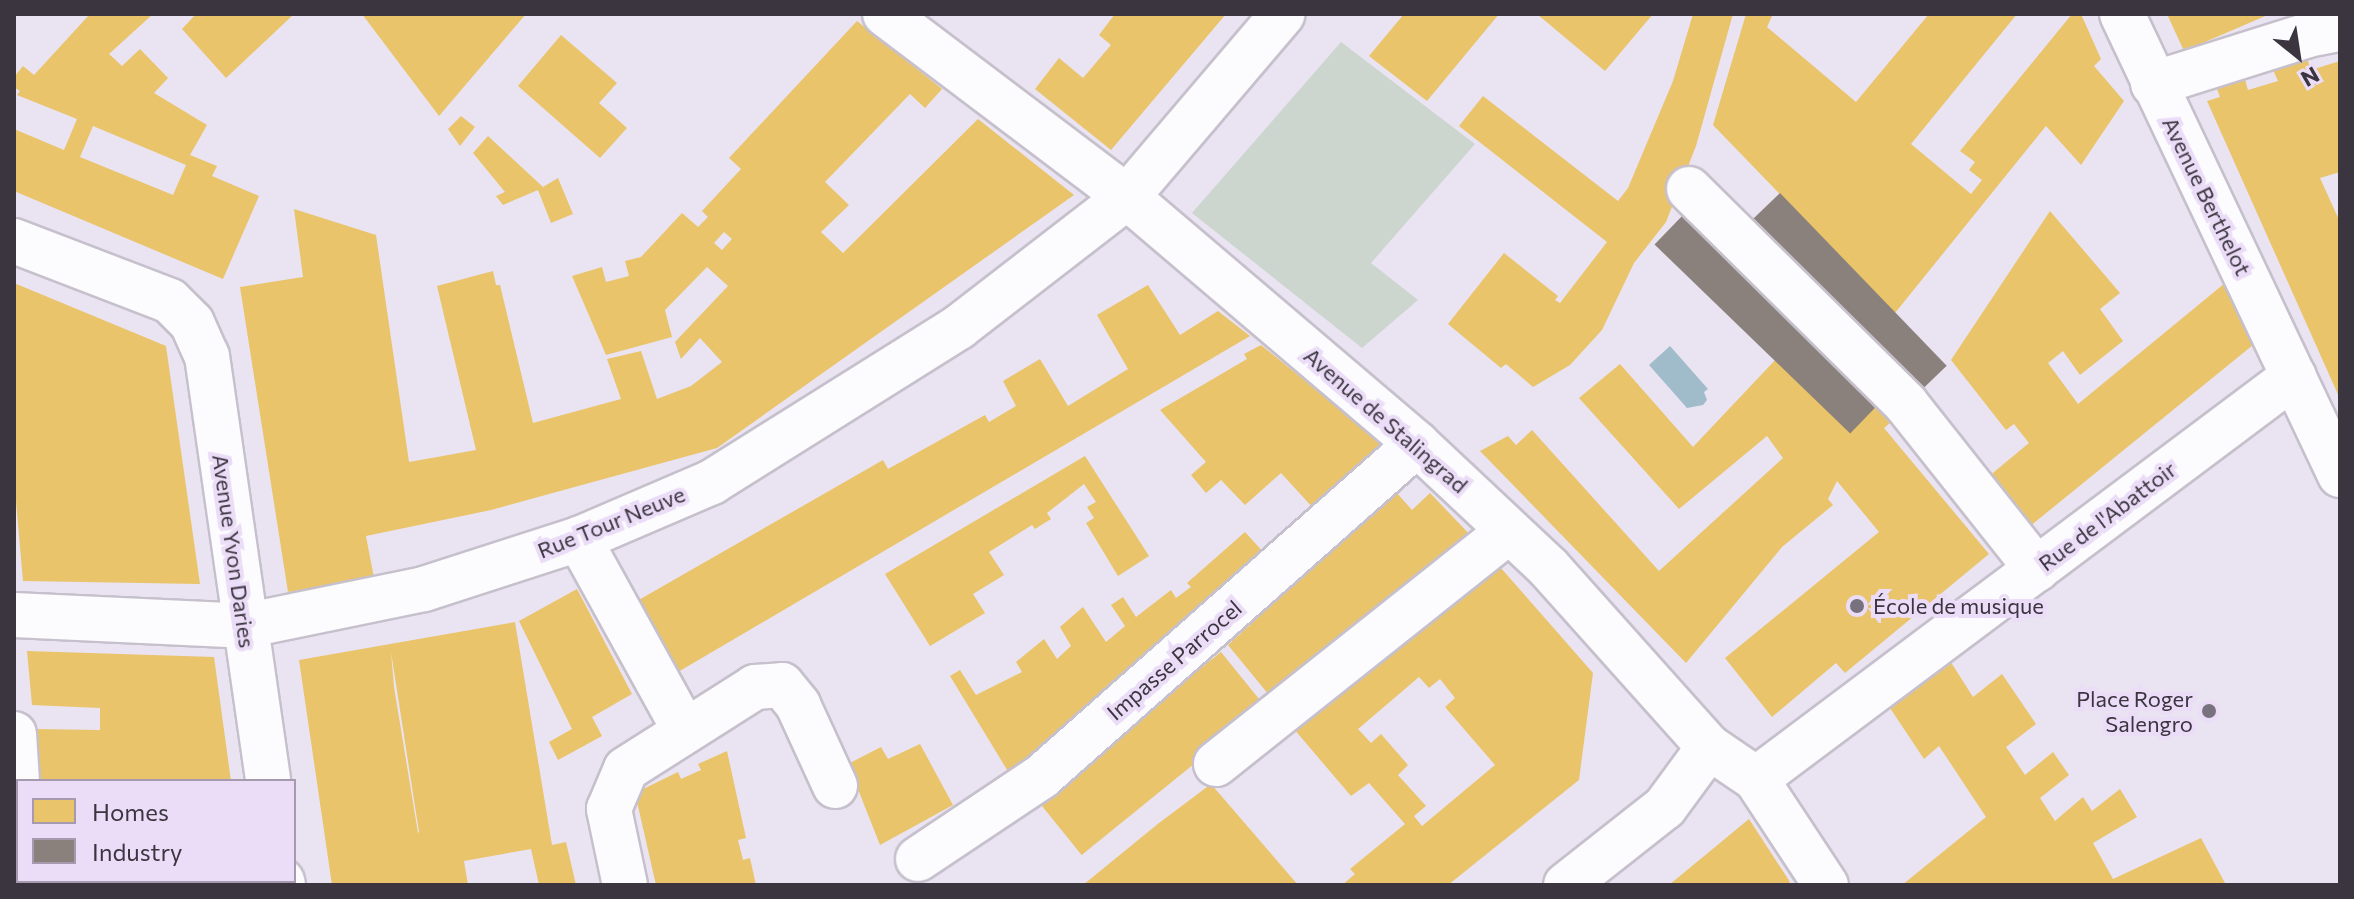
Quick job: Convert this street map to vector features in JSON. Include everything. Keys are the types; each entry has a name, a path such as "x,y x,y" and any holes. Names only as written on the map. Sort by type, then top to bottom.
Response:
{"street":[{"name":"Avenue de Stalingrad","path":"885,14 1127,197 1417,444 1548,567 1709,747 1756,779 1826,885"},
{"name":"Rue Tour Neuve","path":"14,615 244,626 424,589 579,539 712,482 805,427 959,327 1127,197 1283,14"},
{"name":"Avenue Berthelot","path":"2122,14 2294,376"},
{"path":"2153,84 2315,26"},
{"path":"1689,189 1906,404 2037,569"},
{"name":"Avenue Yvon Daries","path":"14,241 170,301 192,323 207,356 268,779"},
{"path":"2294,376 2340,475"},
{"name":"Rue de l'Abattoir","path":"1756,779 2294,376"},
{"name":"Impasse Parrocel","path":"918,859 1041,777 1417,444"},
{"path":"1216,764 1509,531"},
{"path":"579,539 685,731"},
{"path":"625,885 609,809 626,769 755,687 782,685 798,705 835,786"},
{"path":"14,734 17,779"},
{"path":"1566,885 1665,807 1709,747"}],"shaded area":[{"path":"1341,42 1475,144 1371,263 1418,300 1362,348 1192,213"}],"water":[{"path":"1670,346 1708,389 1704,392 1707,400 1703,405 1687,408 1649,365"}],"building: Homes":[{"path":"90,14 153,14 109,54 122,66 140,49 168,78 154,93 207,125 190,155 217,166 212,176 259,196 223,279 14,191 14,129 64,150 77,119 17,95 20,91 14,87 14,77 23,66 34,75","holes":["93,126 186,165 173,195 80,157"]},
{"path":"196,14 294,14 226,78 182,29"},
{"path":"362,14 526,14 439,116"},
{"path":"1115,14 1226,14 1111,150 1035,89 1059,58 1083,78 1111,45 1099,35"},
{"path":"1404,14 1499,14 1427,101 1369,56"},
{"path":"1537,14 1653,14 1605,71"},
{"path":"1693,14 1733,14 1696,146 1666,222 1634,263 1602,330 1570,365 1533,387 1506,364 1501,368 1448,324 1504,253 1558,296 1555,300 1560,303 1607,242 1459,126 1483,96 1618,201 1628,188 1673,81"},
{"path":"1746,14 1773,14 1767,27 1856,102 1929,14 2017,14 1911,144 1971,194 1982,180 1969,170 1975,162 1960,151 2072,14 2081,14 2101,59 2094,66 2124,101 2081,165 2046,126 1895,313 1713,125"},
{"path":"2167,14 2270,14 2184,51"},
{"path":"857,21 942,89 925,108 910,94 825,182 849,205 821,232 843,253 978,119 1074,195 717,448 491,510 366,536 374,578 288,592 240,287 303,277 294,209 376,235 409,462 476,450 437,286 493,271 496,285 500,285 533,423 621,399 607,359 641,351 657,399 691,386 722,362 700,338 681,359 675,342 728,286 707,267 665,310 672,337 606,355 572,276 602,267 606,282 629,276 625,261 641,257 682,213 698,227 708,217 702,211 741,169 729,158","holes":["724,232 732,239 722,250 714,243"]},
{"path":"561,35 617,83 599,103 627,128 600,158 518,86"},
{"path":"2305,53 2311,70 2340,61 2340,172 2320,178 2340,222 2340,399 2207,101 2220,97 2216,86 2244,76 2248,90 2278,81 2270,63"},
{"path":"461,116 475,127 460,146 448,129"},
{"path":"488,136 543,187 558,178 573,214 551,223 538,190 503,205 496,196 505,192 473,153"},
{"path":"2050,211 2120,293 2100,309 2123,341 2080,375 2063,351 2048,363 2078,404 2225,283 2253,345 2029,527 1988,477 2029,443 2014,424 2006,430 1951,360"},
{"path":"14,283 166,346 200,584 23,581 14,478"},
{"path":"1148,285 1180,335 1218,311 1250,336 678,672 637,601 883,460 888,469 985,415 989,422 1016,406 1003,381 1040,359 1068,406 1128,369 1097,315"},
{"path":"1261,345 1384,445 1314,509 1281,473 1245,505 1221,480 1206,493 1191,475 1206,462 1160,410 1247,359 1244,354"},
{"path":"1778,357 1852,428 1882,400 1896,418 1884,428 1989,554 1845,673 1836,663 1772,717 1725,658 1879,532 1837,481 1828,499 1833,505 1782,547 1686,663 1480,451 1508,436 1516,445 1532,430 1659,571 1783,458 1767,436 1679,509 1579,398 1620,364 1693,447"},
{"path":"1085,456 1149,556 1118,576 1086,523 1094,518 1087,507 1096,502 1084,484 1047,513 1051,519 1035,529 1032,525 989,552 1004,575 973,594 985,613 930,646 885,574"},
{"path":"1396,492 1412,510 1430,493 1475,540 1269,695 1228,645"},
{"path":"1245,532 1266,555 1009,773 950,676 960,670 976,695 1022,672 1016,662 1044,639 1057,659 1071,646 1060,627 1083,607 1106,642 1125,626 1111,605 1123,597 1136,617 1171,590 1176,598 1191,587 1187,583"},
{"path":"1493,559 1593,673 1579,780 1448,885 1342,885 1355,874 1350,869 1405,824 1369,783 1351,796 1288,722","holes":["1419,677 1429,688 1440,679 1455,698 1445,707 1495,765 1422,826 1414,816 1426,806 1398,775 1408,765 1381,734 1371,743 1358,729"]},
{"path":"577,589 632,694 592,717 602,736 558,760 549,742 572,729 519,621"},
{"path":"515,622 552,845 566,842 576,885 539,885 531,849 464,861 468,885 332,885 299,660","holes":["391,652 419,832 394,687"]},
{"path":"27,651 214,657 231,779 37,779 34,729 100,730 100,708 32,705"},
{"path":"1221,652 1265,706 1082,855 1038,801"},
{"path":"1947,656 1973,697 2002,674 2036,724 2006,747 2025,775 2053,752 2069,775 2040,798 2055,821 2083,797 2092,811 2120,789 2137,817 2093,843 2113,879 2201,838 2226,885 1902,885 1986,817 1939,746 1924,759 1888,705"},
{"path":"920,744 953,805 880,845 848,764 881,747 888,759"},
{"path":"727,751 746,838 738,840 743,860 750,858 756,885 656,885 635,793 678,772 681,779 701,770 698,764"},
{"path":"1211,784 1298,885 1083,885 1159,823"},
{"path":"1749,819 1790,882 1786,885 1669,885"},
{"path":"45,883 245,883 245,885"}],"building: Industry":[{"path":"1780,193 1947,366 1916,396 1749,223"},
{"path":"1683,215 1879,404 1850,433 1655,244"}],"place":[{"name":"École de musique","path":"1857,606"},
{"name":"Place Roger Salengro","path":"2209,711"}]}
